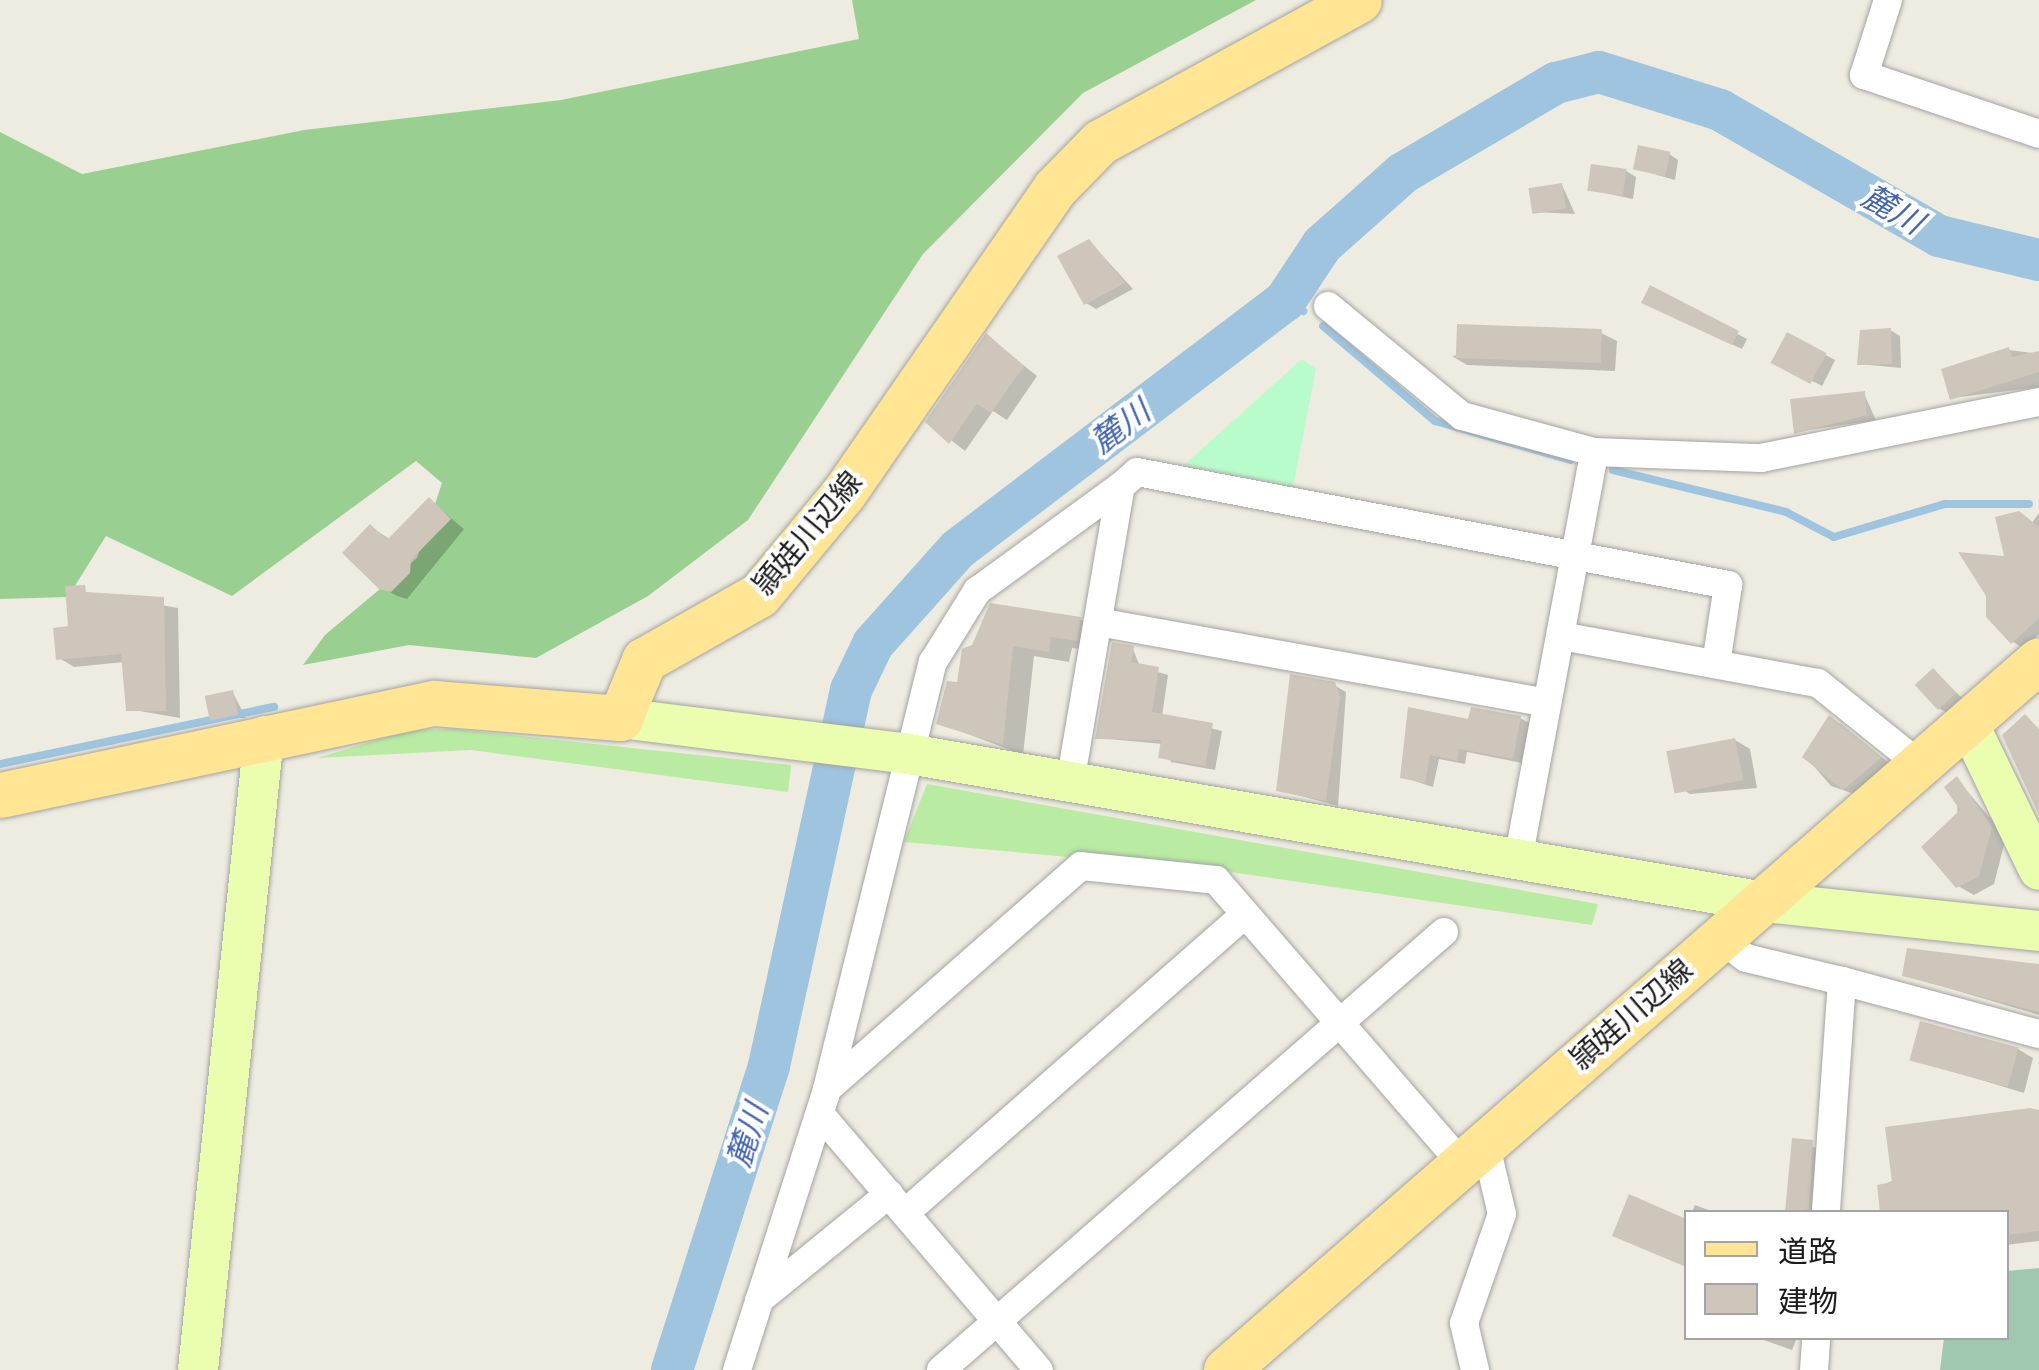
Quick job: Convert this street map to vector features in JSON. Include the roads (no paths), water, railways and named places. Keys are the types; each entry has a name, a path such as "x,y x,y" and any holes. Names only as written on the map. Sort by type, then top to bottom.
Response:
{"main road":[{"name":"頴娃川辺線","path":"620,718 644,660 759,596 843,494 1045,201 1100,142 1358,0"},
{"name":"頴娃川辺線","path":"1226,1370 2039,660"},
{"path":"0,794 264,736 434,704 620,718"}],"street":[{"path":"1888,0 1864,75 2039,134"},
{"path":"1328,306 1462,416 1594,452 1762,458 2039,402"},
{"path":"1518,860 1544,702 1561,636 1572,555 1594,452"},
{"path":"737,1370 824,1102 902,753 933,662 977,590 1137,472 1728,585 1716,664"},
{"path":"1070,783 1120,486"},
{"path":"1098,622 1544,702"},
{"path":"1561,636 1818,684 1920,764"},
{"path":"620,718 902,753 1764,902 2039,931"},
{"path":"1968,722 2039,870"},
{"path":"198,1370 264,736"},
{"path":"824,1102 1081,866 1216,880 1339,1025 1473,1153 1502,1214 1464,1323 1475,1370"},
{"path":"758,1301 897,1203 1243,916"},
{"path":"941,1370 1444,932"},
{"path":"1719,936 1746,958 2039,1034"},
{"path":"1826,1210 1842,981"},
{"path":"824,1102 897,1203 1039,1370"},
{"path":"1814,1370 1816,1340"}],"waterway":[{"name":"麓川","path":"672,1370 769,1066 851,690 873,644 958,549 1285,301 1322,245 1403,173 1556,83 1599,72 1720,110 1939,236 2039,260"},
{"path":"1285,301 1303,311"},
{"path":"1323,326 1435,421 1571,460"},
{"path":"1613,470 1786,512 1834,537 1945,504 2029,504"},
{"path":"0,764 274,707"}]}
